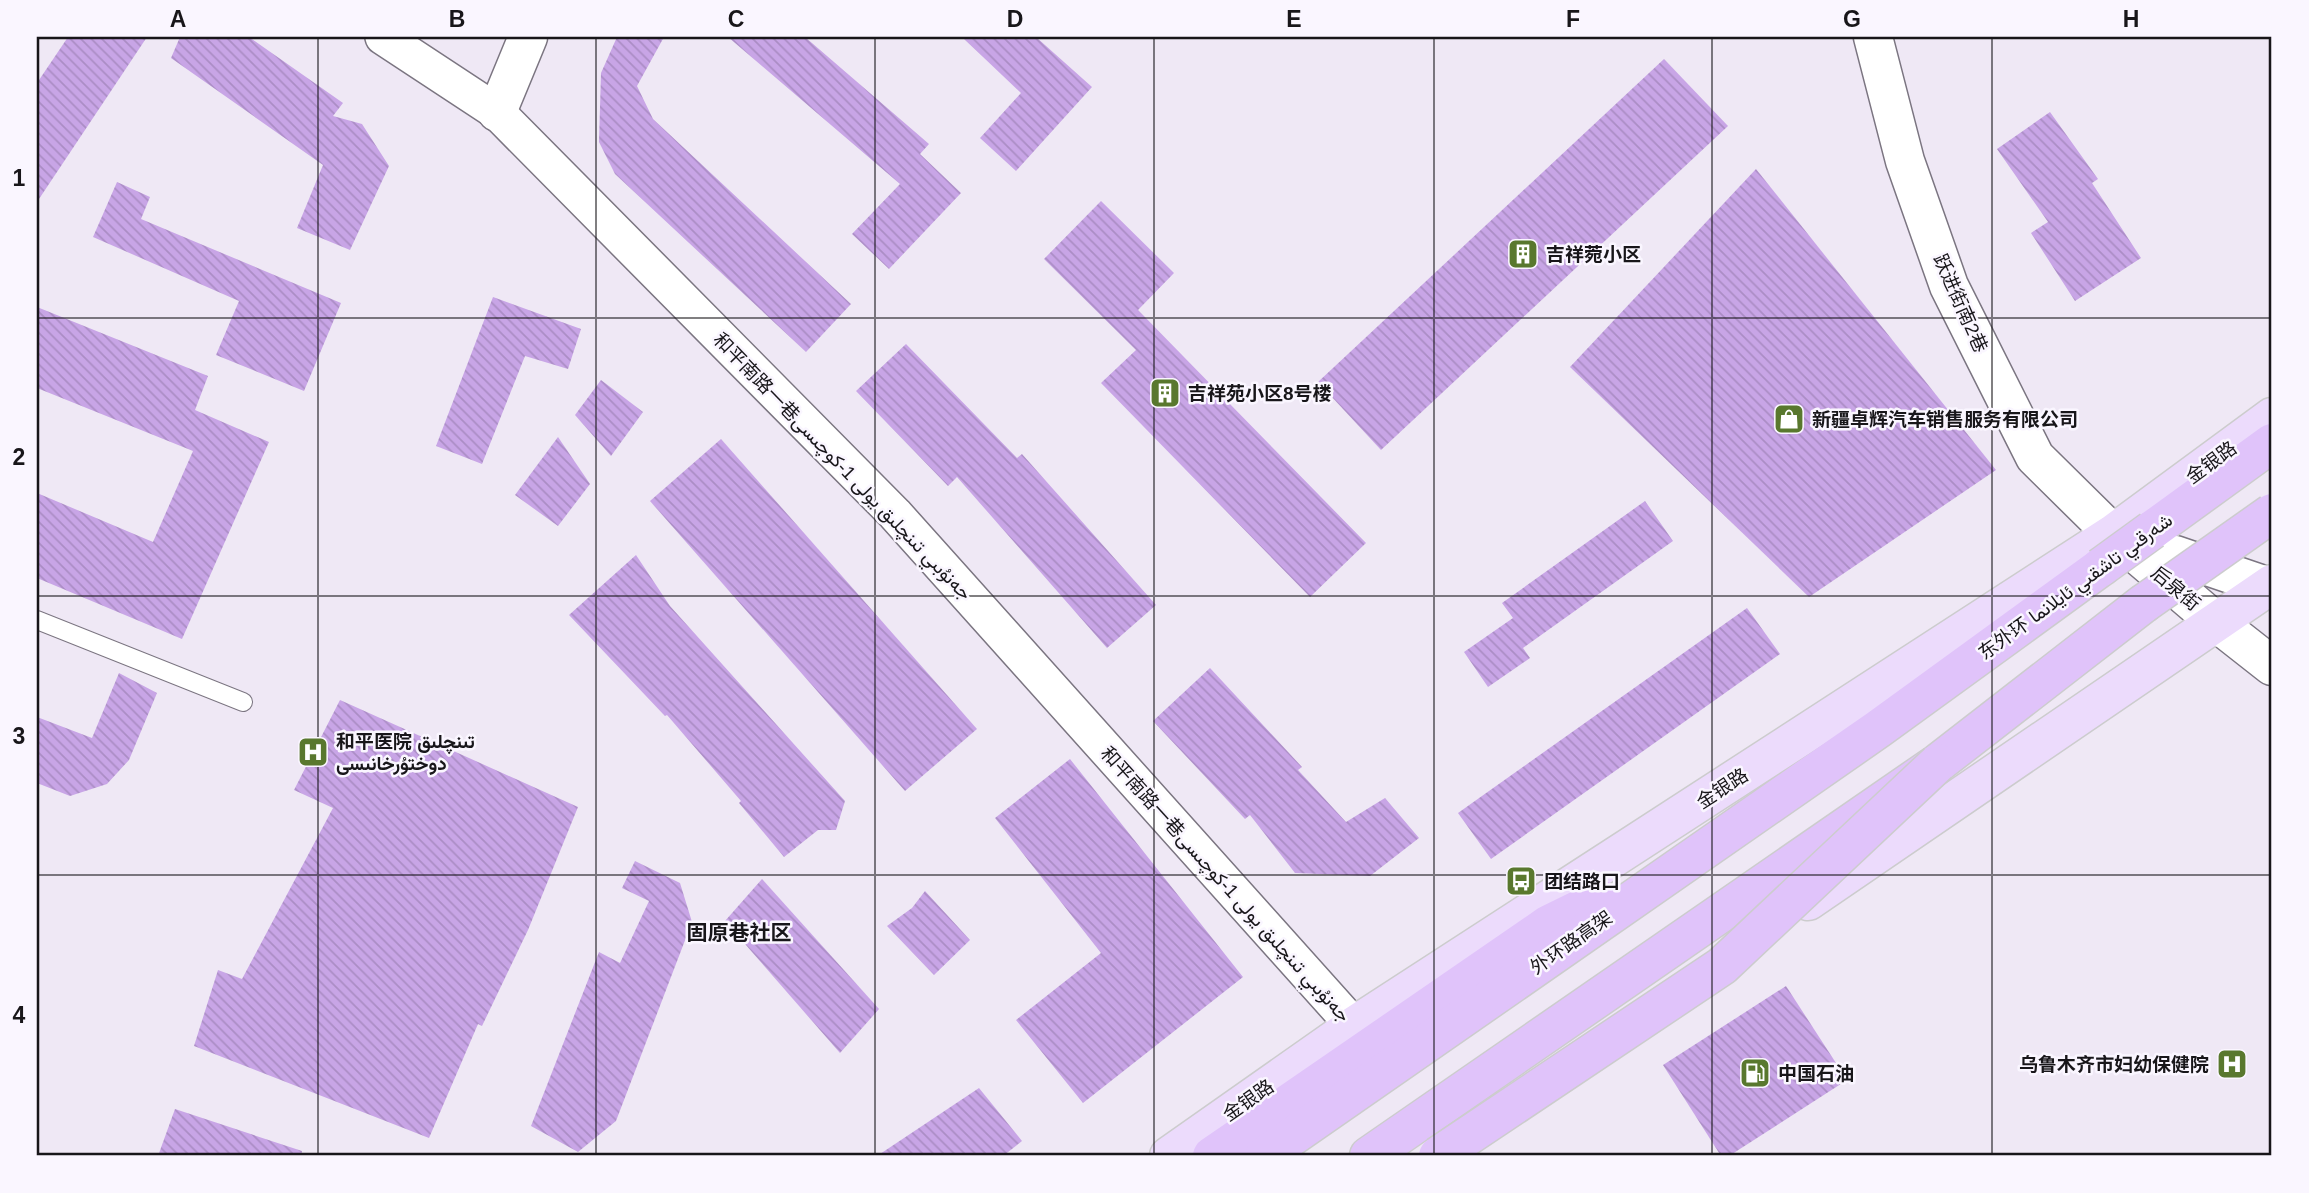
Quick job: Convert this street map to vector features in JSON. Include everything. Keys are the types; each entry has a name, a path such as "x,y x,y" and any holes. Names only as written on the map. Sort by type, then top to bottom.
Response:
{"highway":[{"path":"2211,488 2272,427"},
{"name":"东外环 شەرقىي تاشقىي ئايلانما","path":"1878,729 2272,443"},
{"path":"1369,1156 1938,763 2143,604 2272,513"},
{"name":"外环路高架","path":"1264,1156 1878,729"},
{"path":"1438,1156 1722,966 1938,763"},
{"path":"1212,1156 1549,924 1703,850"}],"main road":[{"name":"金银路","path":"1169,1156 1354,1026 2113,534 2272,417"},
{"path":"1450,1156 1717,963 2271,586"}],"street":[{"name":"和平南路一巷جەنۇبىي تىنچلىق يولى 1-كوچىسى","path":"383,37 498,112 895,514 1354,1026"},
{"path":"498,112 528,37"},
{"name":"跃进街南2巷","path":"1873,37 1905,161 1949,286 2035,457 2113,534"},
{"name":"后泉街","path":"2113,534 2271,586"},
{"name":"后泉街","path":"2113,534 2272,666"}],"lane":[{"path":"37,620 243,702"}],"building":[{"path":"68,37 147,37 37,202 37,83"},
{"path":"180,37 249,37 343,103 333,116 362,124 389,166 350,250 297,228 323,165 171,58"},
{"path":"617,37 664,37 637,86 653,119 851,304 806,352 615,174 599,142 601,73"},
{"path":"728,37 805,37 929,144 920,154 961,193 889,269 852,234 900,184"},
{"path":"962,37 1036,37 1092,87 1016,171 980,138 1021,93"},
{"name":"吉祥菀小区","path":"1664,59 1728,126 1381,450 1318,382"},
{"path":"2050,112 2098,179 2092,183 2141,258 2075,301 2031,233 2048,222 1997,149"},
{"name":"新疆卓辉汽车销售服务有限公司","path":"1756,169 1996,470 1809,597 1570,367"},
{"path":"117,182 150,197 141,219 341,303 304,391 216,355 239,301 93,237"},
{"path":"1101,201 1174,273 1138,310 1366,543 1310,597 1101,383 1136,350 1044,259"},
{"path":"493,297 581,329 568,369 525,356 482,464 436,446"},
{"path":"37,307 208,376 195,410 269,442 182,639 37,578 37,493 153,542 193,451 37,388"},
{"path":"906,344 1017,458 1022,454 1156,605 1107,648 957,477 948,486 856,391"},
{"path":"601,380 643,412 611,456 575,415"},
{"path":"558,437 590,484 558,526 515,495"},
{"path":"721,439 977,729 905,791 650,501"},
{"path":"1645,501 1673,541 1523,648 1530,658 1488,687 1464,652 1513,618 1502,603"},
{"path":"636,555 670,606 845,801 836,830 818,830 784,857 739,803 741,801 667,715 665,716 569,615"},
{"path":"1747,608 1780,654 1491,859 1458,813"},
{"path":"1210,668 1302,767 1298,770 1346,822 1385,798 1419,838 1370,876 1295,873 1250,815 1245,819 1153,721"},
{"path":"119,673 157,693 129,760 107,784 70,796 37,783 37,717 92,738"},
{"path":"340,700 578,807 528,930 482,1026 478,1024 429,1138 194,1046 218,970 242,979 333,808 294,790"},
{"path":"1070,759 1243,977 1083,1103 1016,1020 1101,953 995,818"},
{"path":"635,861 680,883 692,922 616,1121 578,1152 531,1126 599,952 620,963 649,901 622,888"},
{"path":"762,879 879,1009 840,1053 725,921"},
{"path":"925,891 970,940 934,975 887,926 912,908"},
{"name":"中国石油","path":"1786,986 1847,1080 1729,1156 1721,1156 1663,1065"},
{"path":"979,1088 1022,1141 1003,1156 877,1156"},
{"path":"175,1109 302,1151 301,1156 158,1156"}],"place":[{"name":"吉祥菀小区","path":"1523,254"},
{"name":"吉祥苑小区8号楼","path":"1165,393"},
{"name":"新疆卓辉汽车销售服务有限公司","path":"1789,419"},
{"name":"和平医院 تىنچلىق دوختۇرخانىسى","path":"313,752"},
{"name":"团结路口","path":"1521,881"},
{"name":"乌鲁木齐市妇幼保健院","path":"2232,1064"},
{"name":"中国石油","path":"1755,1073"}],"district":[{"name":"固原巷社区","path":"739,933"}]}
